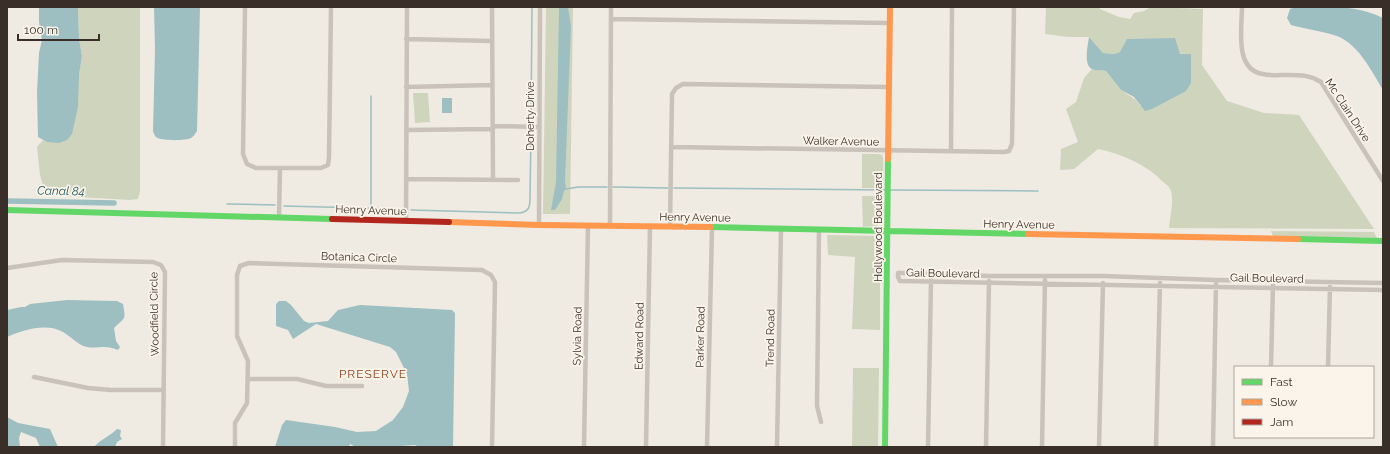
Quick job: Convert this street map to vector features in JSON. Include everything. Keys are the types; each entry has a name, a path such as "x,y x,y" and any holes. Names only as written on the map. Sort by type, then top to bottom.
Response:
{"street":[{"path":"244,7 243,154 247,164 256,168 321,168 328,165 331,7"},
{"path":"406,7 406,221"},
{"path":"492,7 493,179"},
{"name":"Doherty Drive","path":"539,225 540,7"},
{"path":"610,225 611,7"},
{"name":"Hollywood Boulevard","path":"885,447 890,7"},
{"path":"950,151 952,7"},
{"name":"Walker Avenue","path":"672,148 1004,152 1009,150 1012,144 1014,7"},
{"name":"Mc Clain Drive","path":"1242,7 1241,50 1249,67 1255,72 1263,74 1305,75 1314,77 1321,82 1383,181"},
{"path":"611,20 890,24"},
{"path":"406,39 492,41"},
{"path":"670,226 672,94 676,88 683,84 889,87"},
{"path":"406,87 492,85"},
{"path":"406,130 539,127"},
{"path":"279,216 280,168"},
{"path":"406,179 518,180"},
{"name":"Henry Avenue","path":"7,210 279,216 539,225 670,226 1383,241"},
{"name":"Sylvia Road","path":"584,447 588,225"},
{"name":"Edward Road","path":"646,447 650,226"},
{"name":"Parker Road","path":"707,447 712,228"},
{"name":"Trend Road","path":"777,447 781,229"},
{"path":"819,230 817,406 821,422"},
{"name":"Woodfield Circle","path":"7,268 62,260 153,262 161,266 165,272 163,447"},
{"name":"Botanica Circle","path":"235,447 236,423 247,403 248,379 248,361 237,336 237,276 240,266 249,263 482,270 492,275 495,282 492,447"},
{"name":"Gail Boulevard","path":"1383,283 1103,276 989,276 898,273 900,281 1383,290"},
{"path":"928,447 931,274"},
{"path":"986,447 989,276"},
{"path":"1042,447 1045,276"},
{"path":"1099,447 1103,276"},
{"path":"1156,447 1160,278"},
{"path":"1213,447 1216,280"},
{"path":"1271,366 1273,281"},
{"path":"1328,366 1330,282"},
{"path":"34,377 111,390 164,390"},
{"path":"248,379 297,379 326,386 362,386"}],"green space":[{"path":"78,7 140,7 140,191 138,199 130,200 46,195 40,175 37,147 43,140 47,142 79,75 82,56 79,39"},
{"path":"546,7 573,7 570,214 543,214"},
{"path":"1046,7 1099,7 1100,9 1119,17 1130,19 1134,13 1144,11 1151,7 1203,9 1202,65 1227,101 1264,113 1299,115 1374,229 1169,228 1172,204 1172,195 1170,190 1168,186 1141,165 1125,157 1098,149 1074,169 1060,170 1061,149 1078,142 1066,109 1076,102 1084,78 1092,69 1106,71 1121,90 1136,100 1140,106 1190,54 1103,53 1089,37 1068,37 1045,34"},
{"path":"413,93 428,93 430,122 415,123"},
{"path":"862,154 882,155 884,188 862,188"},
{"path":"862,196 883,196 884,213 882,221 876,226 863,227"},
{"path":"1271,231 1374,232 1377,238 1273,236"},
{"path":"827,235 878,236 877,241 880,245 880,330 852,329 855,257 828,255"},
{"path":"853,368 879,368 878,447 852,447"}],"water":[{"path":"39,7 78,7 79,39 82,56 79,75 78,107 72,134 67,140 59,143 47,142 38,137 37,92 39,53 42,40 39,22"},
{"path":"154,7 200,7 197,131 191,138 184,140 159,138 156,137 153,132 155,50"},
{"path":"559,7 568,7 571,26 565,181 566,189 555,210 551,210 556,182"},
{"path":"1296,7 1351,8 1362,10 1383,18 1383,90 1364,59 1352,45 1345,40 1331,34 1291,25 1287,18 1290,9"},
{"path":"1089,37 1103,53 1114,54 1120,52 1127,39 1175,38 1180,54 1191,54 1191,83 1186,91 1152,109 1145,111 1134,97 1121,90 1106,71 1094,70 1089,67 1087,54"},
{"path":"442,98 452,98 452,113 442,113"},
{"path":"67,300 117,301 123,304 124,318 114,328 116,341 120,347 118,350 109,347 83,346 61,331 48,328 34,328 7,337 7,310 25,307 30,304"},
{"path":"279,301 286,301 304,321 309,323 328,321 338,310 360,305 452,310 455,313 453,447 419,447 415,445 400,447 356,447 350,444 349,447 275,447 282,425 286,420 335,427 357,432 376,431 393,420 403,407 409,391 407,374 396,352 390,347 316,324 293,339 288,330 276,326 276,304"},
{"path":"7,417 18,423 50,429 58,447 40,447 36,438 21,432 19,438 20,447 7,447"},
{"path":"117,429 121,430 120,436 122,439 117,442 115,447 94,447 111,434"}],"waterway":[{"path":"531,123 532,7"},
{"path":"371,96 371,208"},
{"path":"411,210 525,212 530,201 531,132"},
{"path":"566,189 578,187 607,187"},
{"path":"613,187 668,188"},
{"path":"674,188 886,190"},
{"path":"890,190 1038,191"},
{"name":"Canal 84","path":"7,201 114,203"},
{"path":"227,204 275,205"},
{"path":"284,206 402,209"}],"traffic: fast":[{"path":"885,447 888,159"},
{"path":"7,210 332,219"},
{"path":"711,227 1028,234"},
{"path":"1298,239 1383,241"}],"traffic: slow":[{"path":"888,159 890,7"},
{"path":"449,222 539,225 711,227"},
{"path":"1028,234 1298,239"}],"traffic: jam":[{"path":"332,219 449,222"}],"district":[{"name":"PRESERVE","path":"373,374"}]}
